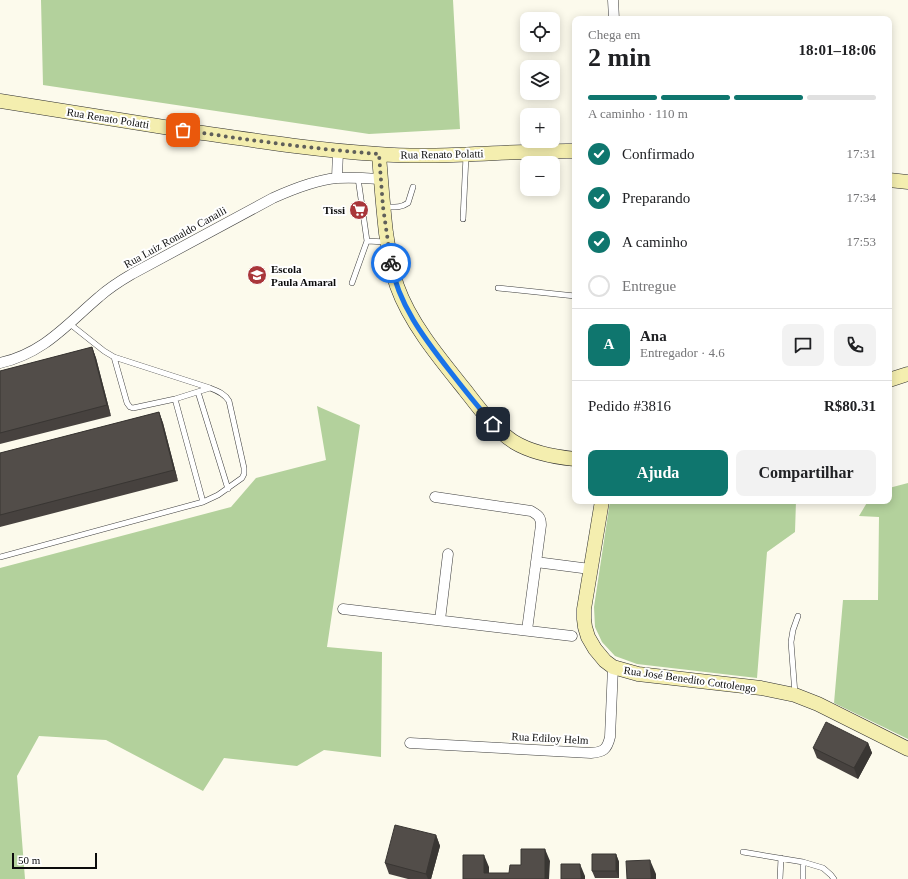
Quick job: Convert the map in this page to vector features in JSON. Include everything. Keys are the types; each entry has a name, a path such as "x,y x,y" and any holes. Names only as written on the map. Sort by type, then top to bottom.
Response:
{"main road":[{"name":"Rua Renato Polatti","path":"0,101 226,136 338,151 441,156 572,151"},
{"path":"379,154 383,207 392,268 396,285 404,305 413,320 435,352 466,391 493,424 504,434 515,443 529,449 545,454 572,458"},
{"path":"892,180 908,182"},
{"path":"892,379 908,374"},
{"name":"Rua José Benedito Cottolengo","path":"601,504 590,569 584,619 588,636 595,649 605,661 613,667 644,674 762,688 795,695 818,704 908,749"}],"street":[{"path":"613,0 614,16"},
{"path":"337,178 338,151"},
{"name":"Rua Luiz Ronaldo Canalli","path":"0,363 10,361 31,352 46,343 70,324 99,297 132,274 272,198 295,188 337,178 381,179"},
{"path":"435,497 531,511 537,514 541,520 541,525 527,630"},
{"path":"440,620 448,554"},
{"path":"536,562 590,569"},
{"path":"343,609 572,636"},
{"name":"Rua Ediloy Helm","path":"410,743 591,753 598,752 605,749 610,737 613,667"}],"lane":[{"path":"463,219 466,155"},
{"path":"352,283 367,241 358,178"},
{"path":"383,207 397,207 405,205 408,203 413,188"},
{"path":"367,241 388,242"},
{"path":"498,288 572,296"},
{"path":"0,557 202,502 228,489 242,478 244,474 244,468 229,401 226,397 210,388 114,357 104,351 70,324"},
{"path":"114,357 127,403 133,408 175,399 210,388"},
{"path":"198,392 228,489"},
{"path":"175,399 202,502"},
{"path":"795,695 791,642 798,616"},
{"path":"743,852 803,862 823,868 834,879"},
{"path":"780,858 780,879"},
{"path":"803,862 803,879"}],"green space":[{"path":"41,0 453,0 460,129 369,134 43,85"},
{"path":"317,406 360,425 327,647 382,652 381,757 324,750 297,766 224,758 203,791 106,740 39,736 17,776 25,879 0,879 0,568 231,507 256,478 326,460"},
{"path":"908,483 908,739 834,703 843,600 878,600 879,517 859,516 866,504 892,504 892,487"},
{"path":"610,504 796,504 795,532 767,552 757,678 637,664 615,656 602,642 595,627 594,607"}],"building":[{"path":"92,347 107,405 0,433 0,371"},
{"path":"159,412 174,470 0,515 0,453"},
{"path":"826,722 868,743 854,768 813,748"},
{"path":"395,825 436,835 426,874 385,863"},
{"path":"521,849 545,849 545,879 463,879 463,855 484,855 484,873 509,873 510,865 521,865"},
{"path":"592,854 616,854 616,871 592,871"},
{"path":"650,860 651,879 627,879 626,861"},
{"path":"561,864 580,864 581,879 561,879"}],"way so far":[{"path":"183,130 338,151 379,154 383,207 391,263"}],"place":[{"name":"Tissi","path":"359,210"},
{"name":"Escola Paula Amaral","path":"257,275"}],"route":[{"path":"391,263 396,285 404,305 413,320 435,352 493,424"}]}
